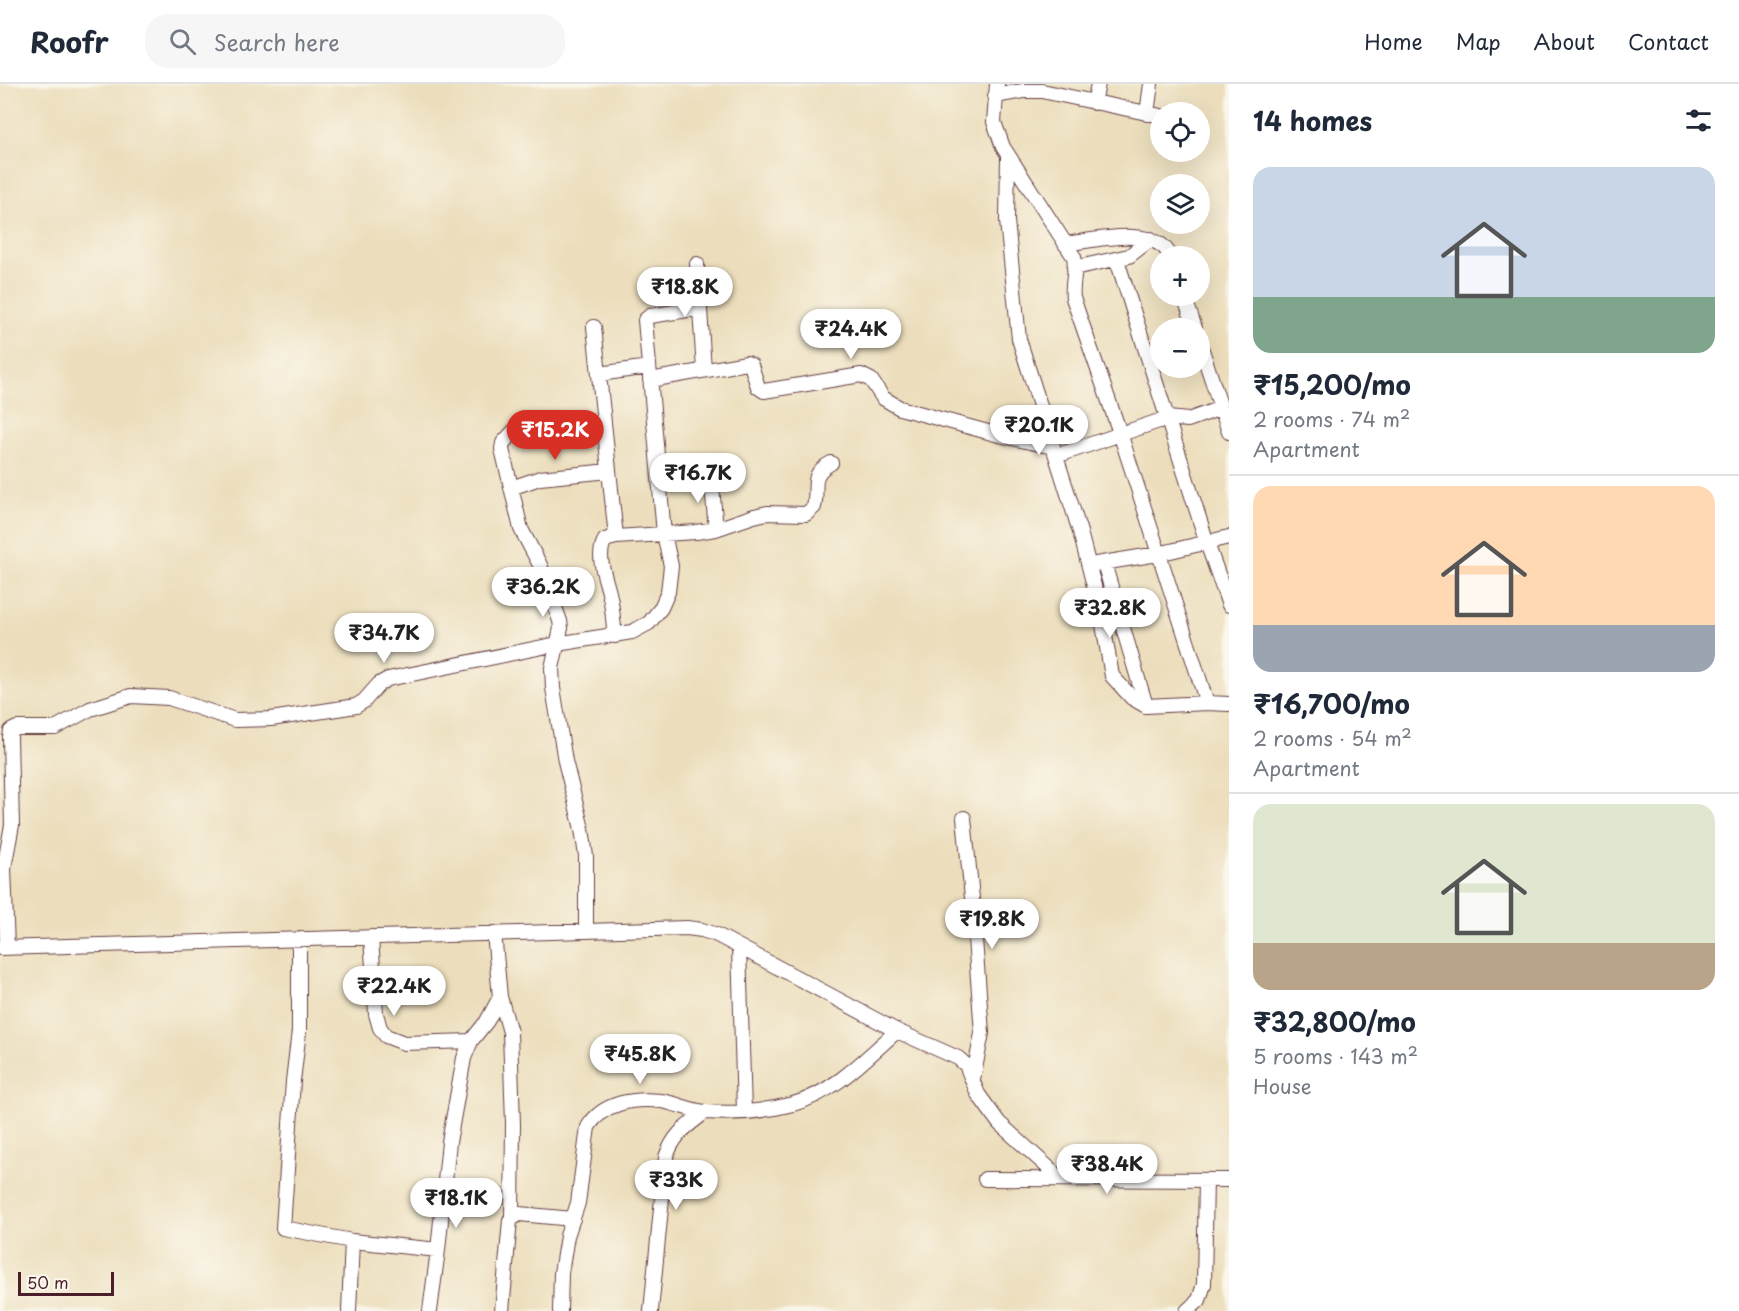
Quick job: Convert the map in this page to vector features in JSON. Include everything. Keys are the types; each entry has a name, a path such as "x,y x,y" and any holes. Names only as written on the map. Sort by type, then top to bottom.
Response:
{"street":[{"path":"1094,103 1098,84"},
{"path":"1151,84 1153,102"},
{"path":"1150,114 1094,103 1043,87 1023,91 996,90 996,131 1008,156 1074,257 1073,298 1120,433 1208,703"},
{"path":"1008,156 1007,222 1019,339 1088,565 1101,613 1112,676 1132,698 1146,706 1229,704"},
{"path":"1065,244 1129,237 1150,239 1162,246"},
{"path":"1074,268 1117,260 1135,253 1150,239"},
{"path":"1117,260 1229,605"},
{"path":"697,264 705,370"},
{"path":"700,308 646,318 645,324 664,534 671,577 661,608 649,623 632,632 615,636 557,644 388,679 379,684 364,701 356,706 271,719 235,720 169,698 131,696 90,709 55,728 17,728 11,731 12,825 4,868 3,948 687,928 702,930 717,935 897,1031 958,1058 966,1065 978,1094 999,1123 1061,1179"},
{"path":"594,327 616,537"},
{"path":"599,374 649,374 750,364 758,387 770,391 825,380 865,376 871,380 883,398 900,408 1054,451 1168,418 1188,420 1221,408"},
{"path":"1210,374 1229,432"},
{"path":"586,931 586,856 582,829 565,761 553,688 552,668 561,628 540,565 522,534 502,449 503,443 514,431 531,426 604,424"},
{"path":"615,636 602,548 605,540 616,537 716,529 767,513 806,514 810,512 815,501 816,475 822,467 831,463"},
{"path":"511,488 540,478 609,471"},
{"path":"711,476 716,529"},
{"path":"1088,565 1158,554 1229,537"},
{"path":"1104,562 1146,706"},
{"path":"964,818 982,1033 973,1080"},
{"path":"494,933 500,997 510,1032 513,1124 512,1216 502,1311"},
{"path":"371,937 376,1014 380,1028 386,1036 404,1043 471,1041"},
{"path":"299,939 299,1031 292,1092 283,1228 352,1241 438,1250"},
{"path":"739,947 744,1110"},
{"path":"430,1311 449,1142 464,1058 471,1041 487,1021 500,997"},
{"path":"560,1311 561,1273 567,1236 578,1203 588,1127 593,1118 602,1110 617,1104 641,1100 662,1102 705,1112 792,1104 814,1096 834,1084 897,1031"},
{"path":"651,1311 666,1157 671,1143 681,1131 705,1112"},
{"path":"985,1179 1229,1180"},
{"path":"1187,1311 1199,1300 1204,1284 1206,1180"},
{"path":"512,1216 519,1214 573,1219"},
{"path":"349,1311 352,1241"}]}
